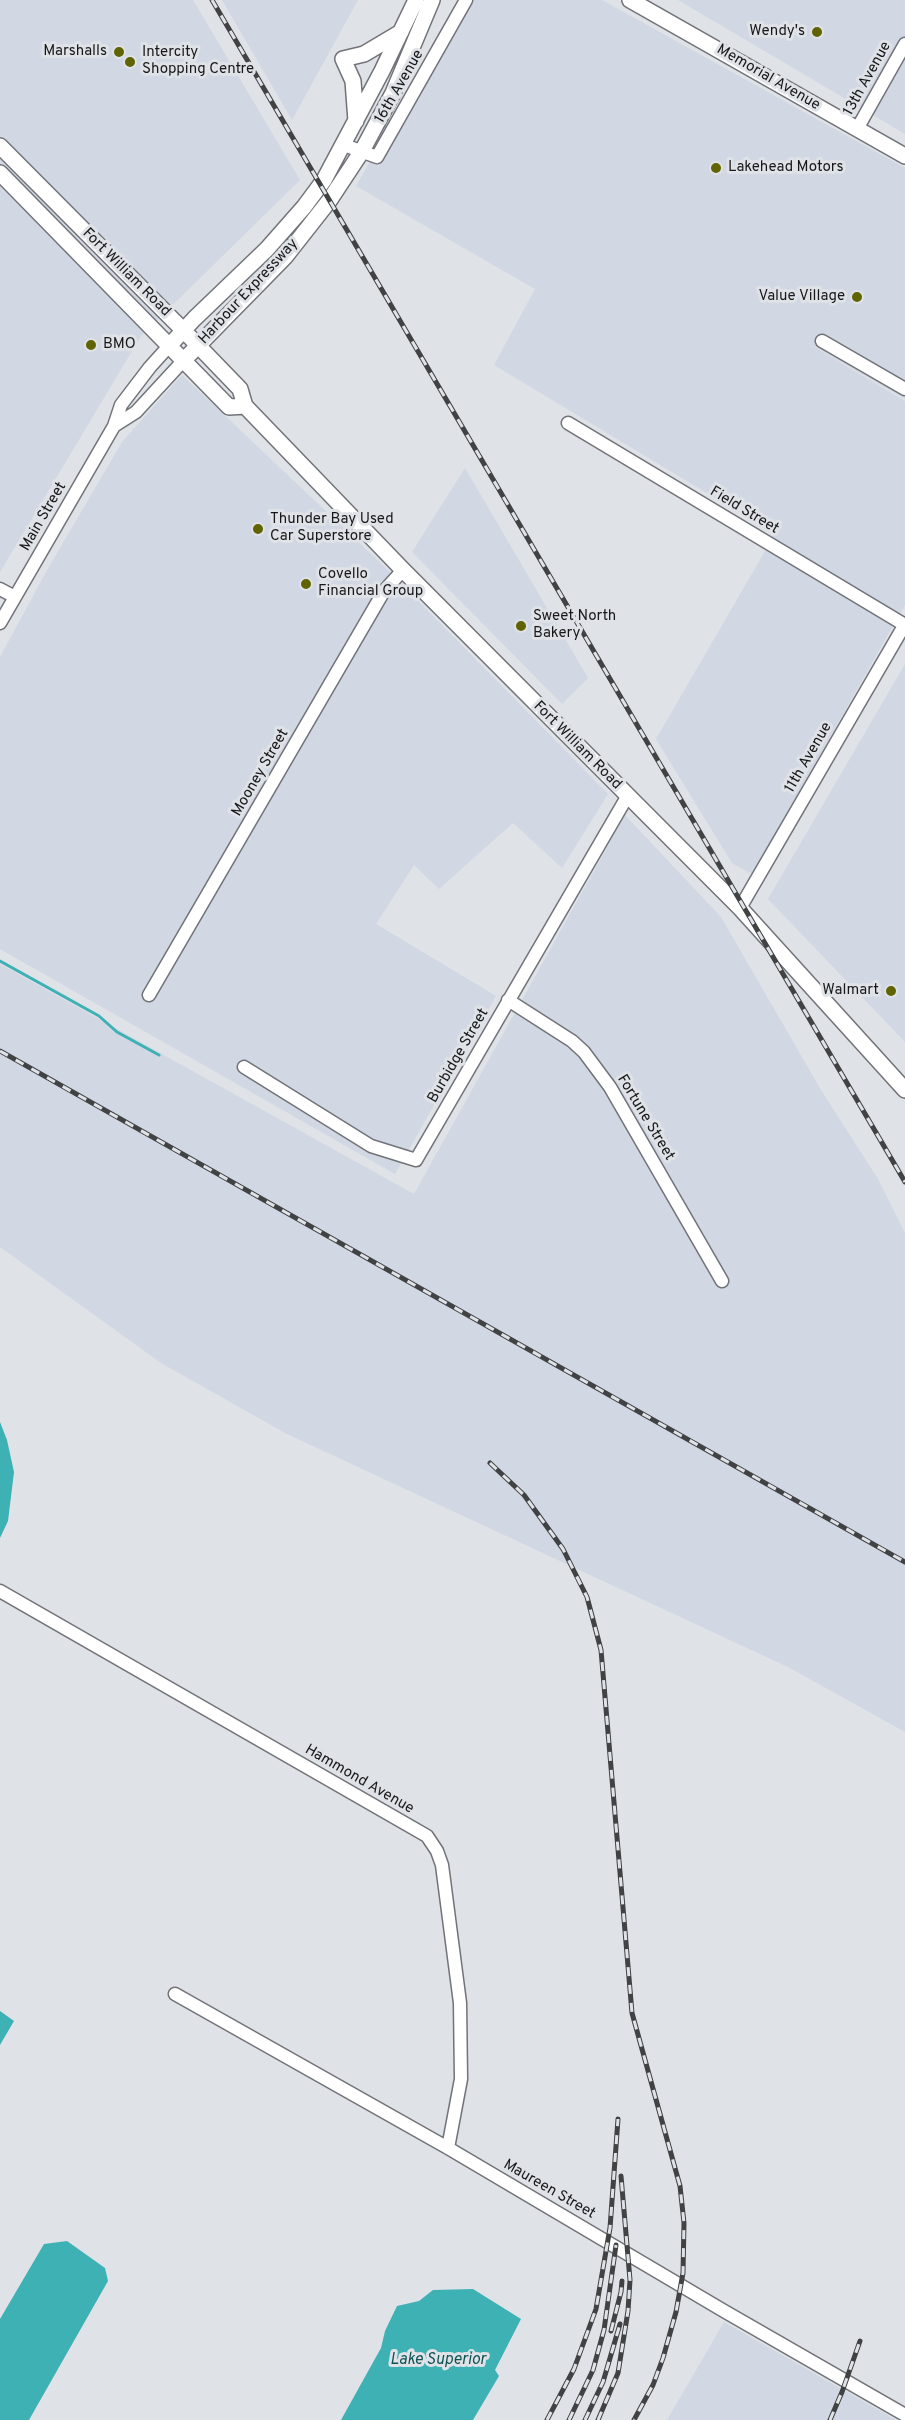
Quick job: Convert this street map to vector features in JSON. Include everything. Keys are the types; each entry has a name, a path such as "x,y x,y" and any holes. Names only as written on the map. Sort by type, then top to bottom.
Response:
{"main road":[{"name":"Harbour Expressway","path":"169,346 267,249 324,180 344,145 416,0"},
{"name":"Harbour Expressway","path":"183,361 285,257 329,201 362,151 393,93 432,0"},
{"name":"Memorial Avenue","path":"630,0 905,156"},
{"path":"356,121 353,81 343,59 364,54 401,32"},
{"name":"Fort William Road","path":"0,146 183,330 240,390 245,406 403,570 740,908 905,1090"},
{"name":"Fort William Road","path":"0,173 229,407 245,406"}],"street":[{"name":"16th Avenue","path":"362,151 377,157 466,0"},
{"name":"13th Avenue","path":"857,129 905,44"},
{"path":"344,145 362,151"},
{"path":"822,341 905,389"},
{"name":"Main Street","path":"0,623 114,426 122,405 169,346"},
{"name":"Main Street","path":"114,426 136,412 183,361"},
{"name":"Field Street","path":"568,423 905,625"},
{"name":"Mooney Street","path":"149,994 384,591 403,570"},
{"path":"0,589 15,597"},
{"name":"11th Avenue","path":"740,908 905,625"},
{"name":"Burbidge Street","path":"244,1067 371,1146 416,1161 627,796"},
{"name":"Fortune Street","path":"508,999 572,1041 584,1052 610,1087 722,1281"},
{"name":"Hammond Avenue","path":"0,1591 427,1836 437,1851 442,1865 460,2003 461,2079 448,2148"},
{"name":"Maureen Street","path":"175,1995 448,2148 905,2415"}],"shaded area":[{"path":"0,0 193,0 300,180 141,336 0,572"},
{"path":"222,0 358,0 292,120"},
{"path":"462,0 602,0 905,168 905,399 784,329 905,401 905,605 752,874 732,863 656,739 775,534 494,365 535,289 356,186"},
{"path":"678,0 905,0 905,134"},
{"path":"182,375 387,569 608,794 562,868 513,823 439,889 414,865 376,924 496,996 395,1174 0,949 0,657 46,572 122,442"},
{"path":"465,468 588,678 562,704 412,552"},
{"path":"905,664 905,1042 768,899"},
{"path":"625,815 721,917 821,1090 878,1179 905,1233 905,1732 790,1668 287,1434 161,1363 0,1247 0,964 414,1194"},
{"path":"724,2322 896,2420 667,2420"}],"water":[{"path":"0,1422 7,1440 14,1472 8,1521 0,1538"},
{"path":"0,2011 14,2021 0,2045"},
{"path":"67,2241 105,2268 108,2281 29,2420 0,2420 0,2319 44,2244"},
{"name":"Lake Superior","path":"473,2289 521,2319 495,2370 499,2376 473,2420 341,2420 381,2348 385,2331 397,2306 419,2301 433,2290"}],"waterway":[{"path":"0,961 99,1016 117,1032 159,1055"}],"railway":[{"path":"212,0 905,1182"},
{"path":"0,1051 905,1562"},
{"path":"490,1463 524,1495 563,1549 587,1597 601,1650 632,2013 680,2186 684,2223 683,2273 676,2312 653,2385 634,2420"},
{"path":"547,2420 574,2369 596,2309 610,2228 618,2119"},
{"path":"598,2420 618,2373 628,2311 630,2280 621,2176"},
{"path":"569,2420 593,2370 604,2330 616,2245"},
{"path":"611,2331 622,2281"},
{"path":"585,2420 603,2382 620,2324"},
{"path":"830,2420 860,2341"}],"place":[{"name":"Wendy's","path":"817,32"},
{"name":"Marshalls","path":"119,52"},
{"name":"Intercity Shopping Centre","path":"130,62"},
{"name":"Lakehead Motors","path":"716,168"},
{"name":"Value Village","path":"857,297"},
{"name":"BMO","path":"91,345"},
{"name":"Thunder Bay Used Car Superstore","path":"258,529"},
{"name":"Covello Financial Group","path":"306,584"},
{"name":"Sweet North Bakery","path":"521,626"},
{"name":"Walmart","path":"891,991"}]}
